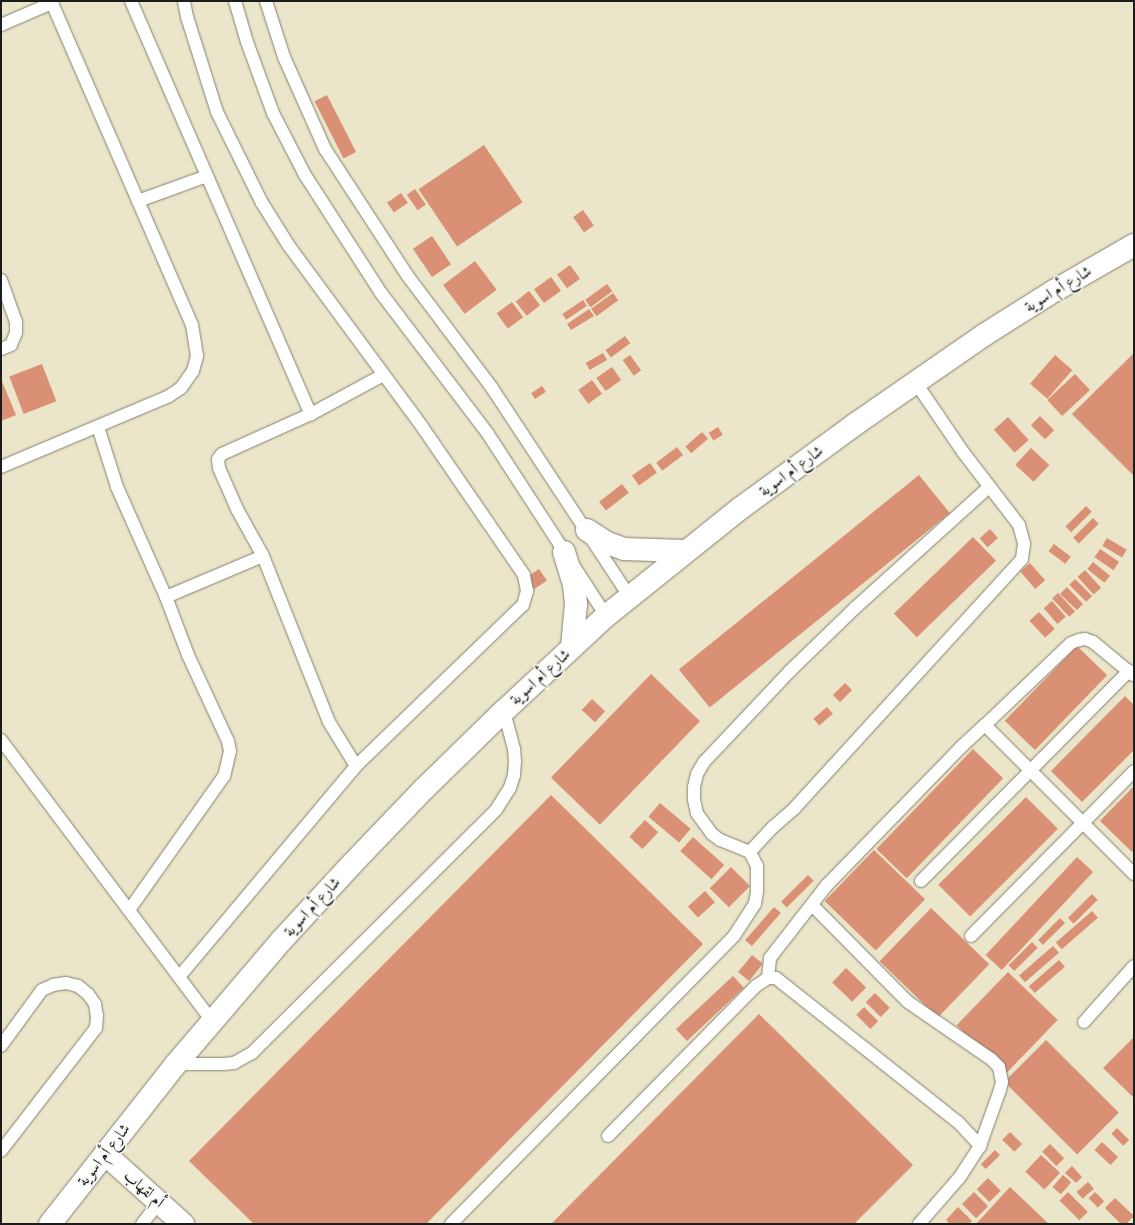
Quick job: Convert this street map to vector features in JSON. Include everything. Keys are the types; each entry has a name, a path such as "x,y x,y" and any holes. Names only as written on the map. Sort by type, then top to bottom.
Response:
{"street":[{"name":"شارع أم اسوية","path":"50,1224 176,1064 281,941 352,864 504,710 606,616 685,551 798,465 984,335 1054,291 1134,245"},
{"path":"587,530 607,543 624,549 685,551"},
{"path":"564,552 574,585 576,604 572,647"},
{"name":"أم لقهاب","path":"104,1154 183,1224"}],"lane":[{"path":"131,1 311,414"},
{"path":"179,977 356,766 523,605 527,591 524,575 421,425 289,246 262,203 217,112 186,17 184,1"},
{"path":"235,1 247,42 273,113 305,174 381,292 488,434 606,616"},
{"path":"266,1 284,57 325,149 407,275 492,388 630,597"},
{"path":"1,25 51,2 192,325 197,350 194,371 181,388 169,396 1,467"},
{"path":"138,201 207,176"},
{"path":"1,280 16,322 16,333 11,345 1,348"},
{"path":"356,766 330,722 263,556 237,509 219,468 218,459 222,454 311,414 384,375"},
{"path":"750,852 773,827 795,808 1022,559 1024,544 1019,525 988,487 938,417 916,383"},
{"path":"98,427 117,487 166,598 188,655 228,741 230,751 229,762 224,776 129,910"},
{"path":"451,1224 734,936 754,904 757,892 757,866 750,852 720,840 712,834 697,812 694,800 694,787 697,774 704,762 790,671 855,608 988,487"},
{"path":"166,598 263,556"},
{"path":"768,978 770,958 812,905 872,838 985,725 1071,643 1085,639 1093,642 1131,673 921,881"},
{"path":"176,1064 229,1063 244,1058 252,1053 496,810 504,800 514,775 514,749 504,710"},
{"path":"985,725 1082,822 1133,870"},
{"path":"1,740 212,1021"},
{"path":"971,936 1134,770"},
{"path":"812,905 908,1002 991,1059 999,1067 1002,1082 980,1146 959,1178 919,1224"},
{"path":"1084,1022 1134,966"},
{"path":"608,1136 756,986 768,978 776,978 958,1122 980,1146"},
{"path":"1,1046 42,990 53,985 66,983 78,986 88,994 95,1004 97,1016 96,1028 1,1151"},
{"path":"142,1224 159,1202"}],"building":[{"path":"327,95 356,152 344,158 315,101"},
{"path":"484,145 523,202 457,246 419,189"},
{"path":"415,189 426,205 418,210 407,195"},
{"path":"401,193 408,203 394,213 387,203"},
{"path":"583,210 594,226 584,232 573,217"},
{"path":"432,236 451,264 432,277 413,249"},
{"path":"475,261 497,290 465,314 443,285"},
{"path":"570,265 580,279 567,288 557,274"},
{"path":"551,277 561,291 544,303 534,289"},
{"path":"607,284 612,291 590,307 585,300"},
{"path":"529,291 540,305 527,316 516,301"},
{"path":"613,293 618,300 596,316 591,309"},
{"path":"583,300 587,306 566,320 562,314"},
{"path":"512,302 523,317 508,329 497,313"},
{"path":"589,309 594,316 571,330 567,324"},
{"path":"625,336 630,343 611,357 606,350"},
{"path":"603,353 607,360 590,370 586,363"},
{"path":"1134,353 1134,476 1072,414"},
{"path":"630,355 641,370 634,376 623,360"},
{"path":"1055,355 1072,370 1047,399 1030,384"},
{"path":"42,364 56,401 24,414 9,377"},
{"path":"612,367 621,380 606,391 596,378"},
{"path":"1075,374 1090,390 1062,416 1047,400"},
{"path":"1,379 16,415 1,421"},
{"path":"592,380 602,394 588,404 578,390"},
{"path":"542,386 546,392 535,399 531,393"},
{"path":"1040,416 1054,430 1045,439 1031,425"},
{"path":"1008,417 1029,440 1015,453 994,430"},
{"path":"718,427 723,435 713,440 709,433"},
{"path":"702,432 708,439 691,453 685,446"},
{"path":"677,447 683,455 662,471 656,463"},
{"path":"1031,448 1049,465 1034,482 1015,465"},
{"path":"650,463 657,473 639,485 632,476"},
{"path":"919,475 950,513 710,708 679,669"},
{"path":"622,484 629,493 606,511 599,502"},
{"path":"1086,506 1092,512 1071,532 1065,527"},
{"path":"1093,518 1099,524 1079,543 1073,538"},
{"path":"990,529 998,538 988,547 980,538"},
{"path":"973,537 996,561 917,637 894,613"},
{"path":"1107,538 1127,550 1122,558 1102,546"},
{"path":"1054,544 1071,557 1065,564 1049,551"},
{"path":"1100,549 1119,562 1113,570 1094,557"},
{"path":"1093,562 1110,576 1104,583 1087,569"},
{"path":"1030,563 1045,580 1035,589 1020,572"},
{"path":"539,569 547,581 534,589 527,577"},
{"path":"1085,570 1101,588 1094,595 1078,577"},
{"path":"1075,579 1092,596 1086,602 1069,585"},
{"path":"1067,587 1083,604 1077,610 1060,594"},
{"path":"1058,593 1075,611 1069,617 1052,598"},
{"path":"1052,601 1066,617 1057,624 1044,608"},
{"path":"1039,612 1055,629 1045,638 1029,621"},
{"path":"1077,646 1107,675 1035,750 1005,721"},
{"path":"651,674 700,721 600,825 551,778"},
{"path":"845,683 852,690 840,702 833,695"},
{"path":"1125,696 1134,705 1134,750 1082,802 1051,771"},
{"path":"592,699 605,711 595,722 582,710"},
{"path":"827,707 833,714 819,726 813,719"},
{"path":"973,749 1003,778 907,878 876,849"},
{"path":"1134,786 1134,849 1132,852 1100,821"},
{"path":"551,795 703,944 426,1224 254,1224 189,1161"},
{"path":"1026,797 1058,829 970,917 938,885"},
{"path":"660,803 691,829 679,843 648,817"},
{"path":"645,820 658,832 642,849 629,837"},
{"path":"693,837 724,865 711,879 680,851"},
{"path":"874,850 925,899 876,950 825,901"},
{"path":"1077,857 1093,872 1002,970 986,955"},
{"path":"731,867 750,886 729,907 710,888"},
{"path":"808,875 814,881 787,908 781,902"},
{"path":"705,891 715,902 698,918 688,906"},
{"path":"1092,894 1098,900 1074,924 1068,918"},
{"path":"774,907 781,913 752,946 745,940"},
{"path":"931,908 989,964 938,1017 880,961"},
{"path":"1092,911 1098,918 1062,949 1056,942"},
{"path":"1060,918 1065,923 1043,945 1038,940"},
{"path":"1032,942 1038,948 1014,971 1009,965"},
{"path":"1053,946 1059,953 1025,982 1019,976"},
{"path":"752,955 763,964 749,981 738,972"},
{"path":"1059,960 1065,967 1035,993 1029,986"},
{"path":"846,968 866,987 852,1002 832,982"},
{"path":"1008,972 1058,1020 1006,1073 957,1025"},
{"path":"733,976 744,988 687,1041 676,1029"},
{"path":"875,993 890,1008 881,1017 866,1002"},
{"path":"864,1007 878,1021 870,1029 856,1015"},
{"path":"759,1014 913,1165 854,1224 551,1224"},
{"path":"1134,1037 1134,1098 1103,1068"},
{"path":"1046,1040 1119,1113 1077,1155 1004,1082"},
{"path":"1117,1128 1129,1140 1123,1146 1111,1134"},
{"path":"1010,1132 1022,1144 1014,1152 1002,1140"},
{"path":"1102,1142 1118,1157 1111,1165 1094,1150"},
{"path":"1050,1144 1064,1158 1056,1166 1042,1152"},
{"path":"995,1150 1000,1155 986,1169 981,1164"},
{"path":"1041,1155 1060,1173 1044,1190 1025,1172"},
{"path":"1072,1166 1082,1177 1076,1183 1065,1173"},
{"path":"1063,1175 1071,1182 1061,1194 1053,1187"},
{"path":"988,1178 1001,1191 989,1202 977,1189"},
{"path":"1088,1182 1094,1189 1083,1199 1077,1192"},
{"path":"1010,1187 1049,1224 976,1224"},
{"path":"974,1192 988,1206 976,1218 962,1204"},
{"path":"1068,1192 1088,1212 1079,1220 1060,1200"},
{"path":"1095,1192 1104,1201 1098,1208 1089,1198"},
{"path":"1115,1198 1134,1216 1126,1224 1121,1224 1105,1208"},
{"path":"958,1207 972,1221 969,1224 950,1224 946,1220"}]}
